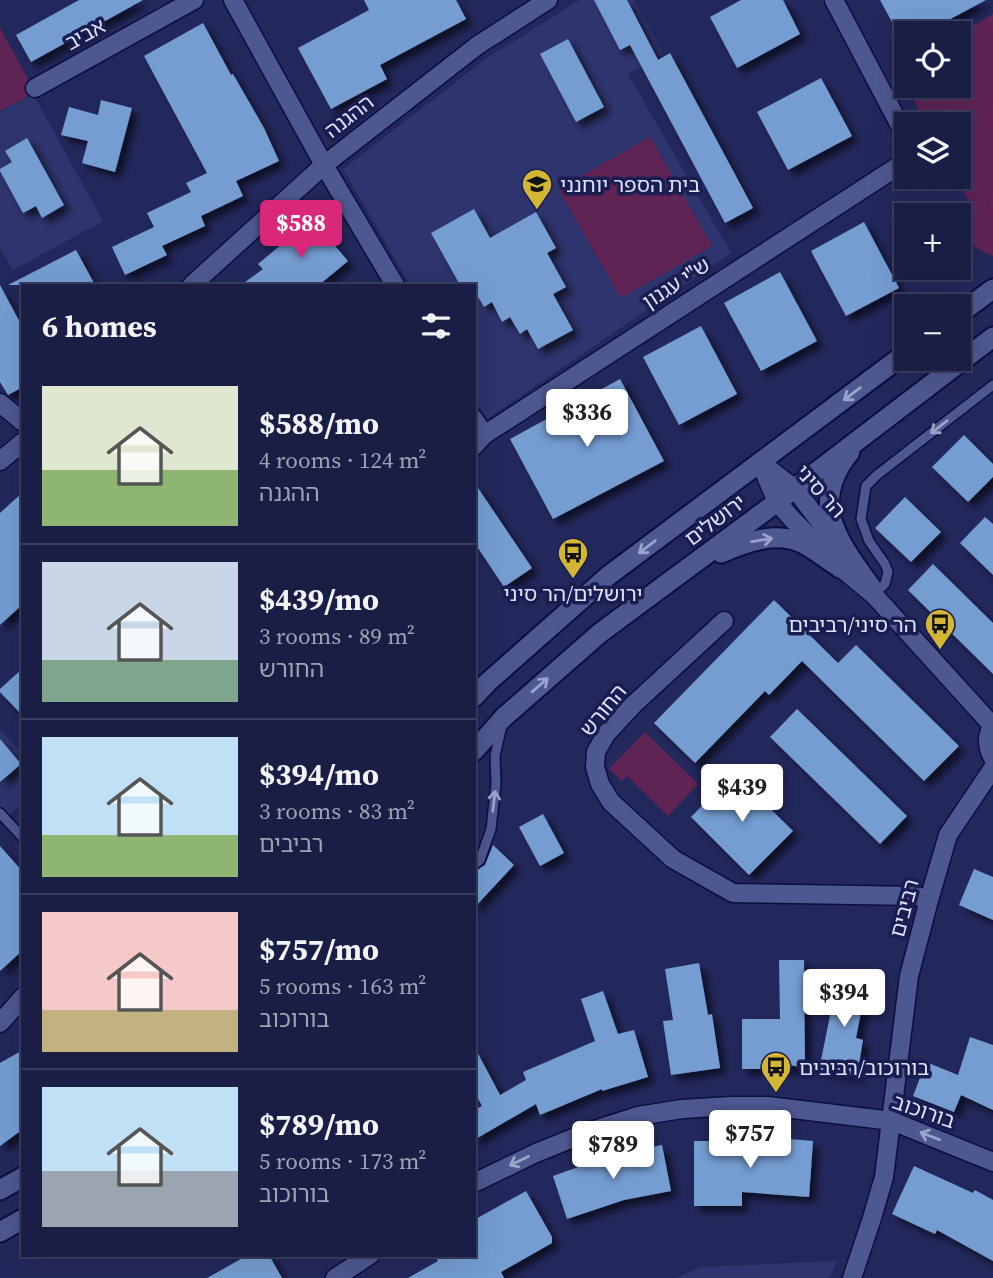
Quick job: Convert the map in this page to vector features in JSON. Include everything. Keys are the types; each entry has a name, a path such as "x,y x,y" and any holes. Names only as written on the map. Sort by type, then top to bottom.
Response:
{"main road":[{"path":"971,305 993,289"},
{"name":"ירושלים","path":"476,749 504,717 600,633 778,502 993,337"},
{"name":"ירושלים","path":"476,695 608,576 894,362"},
{"path":"861,438 839,465 829,496 829,510 846,551 874,593"},
{"path":"697,561 741,545 782,538 804,544 840,568"},
{"path":"0,1190 21,1178"},
{"path":"0,1232 21,1220"}],"street":[{"name":"אביב","path":"35,88 194,0"},
{"path":"233,0 324,165 394,284"},
{"name":"ההגנה","path":"193,284 324,165 478,45 548,0"},
{"path":"834,0 894,114"},
{"name":"ש\"י עגנון","path":"477,433 894,169"},
{"path":"0,403 21,420"},
{"path":"0,461 21,444"},
{"name":"הר סיני","path":"760,462 795,489 874,593 992,725"},
{"name":"הר סיני","path":"760,462 778,502 793,520 840,568 874,593"},
{"name":"החורש","path":"724,621 633,705 606,734 596,752 595,767 600,784 611,802 673,859 733,893 917,895 929,900"},
{"path":"992,725 987,741 993,758"},
{"name":"רביבים","path":"852,1278 884,1177 909,976 929,900 948,835 993,768"},
{"path":"0,1023 21,998"},
{"name":"בורוכוב","path":"476,1182 536,1153 638,1116 682,1109 731,1106 768,1106 892,1121 993,1162"},
{"path":"335,1278 367,1257"}],"lane":[{"path":"874,593 885,584 888,572 869,541 861,519 866,486 993,385"},
{"path":"476,863 480,860 491,829 496,784 495,756 504,717"},
{"path":"0,813 21,836"}],"shaded area":[{"name":"בית הספר יוחנני","path":"580,0 634,0 664,54 628,74 731,253 487,419 476,401 476,284 409,284 343,169 487,58"},
{"path":"993,14 993,256 971,243 971,203 962,189 971,189 971,112 920,112 912,98 971,98 971,27"},
{"path":"0,28 35,92 0,111"},
{"path":"33,94 103,221 13,270 0,248 0,112"},
{"path":"650,137 712,246 621,298 558,189"},
{"path":"0,729 21,752 21,805 5,819 0,814"},
{"path":"645,732 698,784 668,816 627,776 622,781 609,769"},
{"path":"837,1261 830,1278 677,1278 700,1267"}],"building":[{"path":"79,0 143,0 31,62 16,35"},
{"path":"364,0 456,0 466,19 380,65 387,79 331,109 298,48 369,10"},
{"path":"594,0 627,0 658,60 670,53 753,208 725,223 630,45 620,50"},
{"path":"741,0 783,0 800,34 737,68 710,17"},
{"path":"880,0 986,0 947,21 894,21 894,26"},
{"path":"203,23 264,128 279,161 236,181 243,196 201,216 205,226 162,246 167,255 125,275 112,247 154,227 147,213 191,192 186,183 207,173 144,56"},
{"path":"568,39 604,107 576,122 540,54"},
{"path":"821,78 852,136 788,170 757,112"},
{"path":"101,100 132,108 115,172 82,163 88,141 61,135 69,107 98,115"},
{"path":"27,138 64,205 42,218 36,206 23,213 0,171 12,162 5,151"},
{"path":"474,209 490,238 536,212 556,248 547,253 566,287 553,294 573,330 538,349 527,329 520,334 510,317 502,322 492,302 484,307 476,293 476,284 459,284 431,233"},
{"path":"312,219 348,261 320,284 242,284 263,269 258,264"},
{"path":"864,222 899,288 846,316 811,251"},
{"path":"76,250 94,284 21,284 8,285"},
{"path":"780,272 817,341 761,371 724,303"},
{"path":"0,285 21,324 21,388 8,395 0,382"},
{"path":"701,326 737,394 679,425 643,357"},
{"path":"620,379 664,461 553,519 510,439"},
{"path":"964,435 993,464 993,477 968,502 932,467"},
{"path":"476,485 532,568 504,587 476,545"},
{"path":"21,494 21,606 0,625 0,513"},
{"path":"905,497 941,532 911,562 875,528"},
{"path":"985,517 993,524 993,575 960,543"},
{"path":"933,564 993,623 993,674 908,590"},
{"path":"774,600 838,663 856,645 959,746 924,781 802,661 769,695 765,691 695,763 654,723"},
{"path":"21,670 21,714 0,692"},
{"path":"797,709 907,816 880,844 770,737"},
{"path":"0,739 21,764 0,782"},
{"path":"734,773 793,831 749,875 691,817"},
{"path":"543,814 564,853 540,866 519,827"},
{"path":"493,845 514,865 476,906 476,871 485,865"},
{"path":"0,846 21,870 21,952 0,971"},
{"path":"974,869 993,877 993,920 959,905"},
{"path":"779,960 804,960 805,1068 790,1065 790,1069 742,1069 742,1019 780,1019"},
{"path":"699,963 708,1015 712,1014 720,1068 671,1075 663,1021 673,1020 665,969"},
{"path":"838,976 867,982 856,1038 863,1040 857,1076 819,1070"},
{"path":"603,991 618,1034 634,1030 648,1077 602,1089 540,1115 536,1104 476,1139 476,1109 482,1106 476,1095 476,1050 500,1095 526,1080 523,1072 595,1041 581,999"},
{"path":"970,1037 993,1045 993,1110 961,1095 954,1112 913,1096 926,1062 958,1075"},
{"path":"21,1051 21,1130 0,1146 0,1063"},
{"path":"765,1137 813,1141 809,1197 742,1192 742,1206 694,1206 694,1141 765,1141"},
{"path":"662,1145 671,1191 624,1200 567,1219 553,1176 615,1154"},
{"path":"914,1166 993,1200 993,1261 937,1230 935,1234 892,1214"},
{"path":"526,1191 552,1237 552,1243 501,1272 504,1278 408,1278 438,1261 435,1257 476,1257 476,1219"},
{"path":"244,1257 270,1257 282,1278 207,1278"}],"place":[{"name":"בית הספר יוחנני","path":"537,211"},
{"name":"ירושלים/הר סיני","path":"573,580"},
{"name":"הר סיני/רביבים","path":"940,651"},
{"name":"בורוכוב/רביבים","path":"776,1094"}]}
